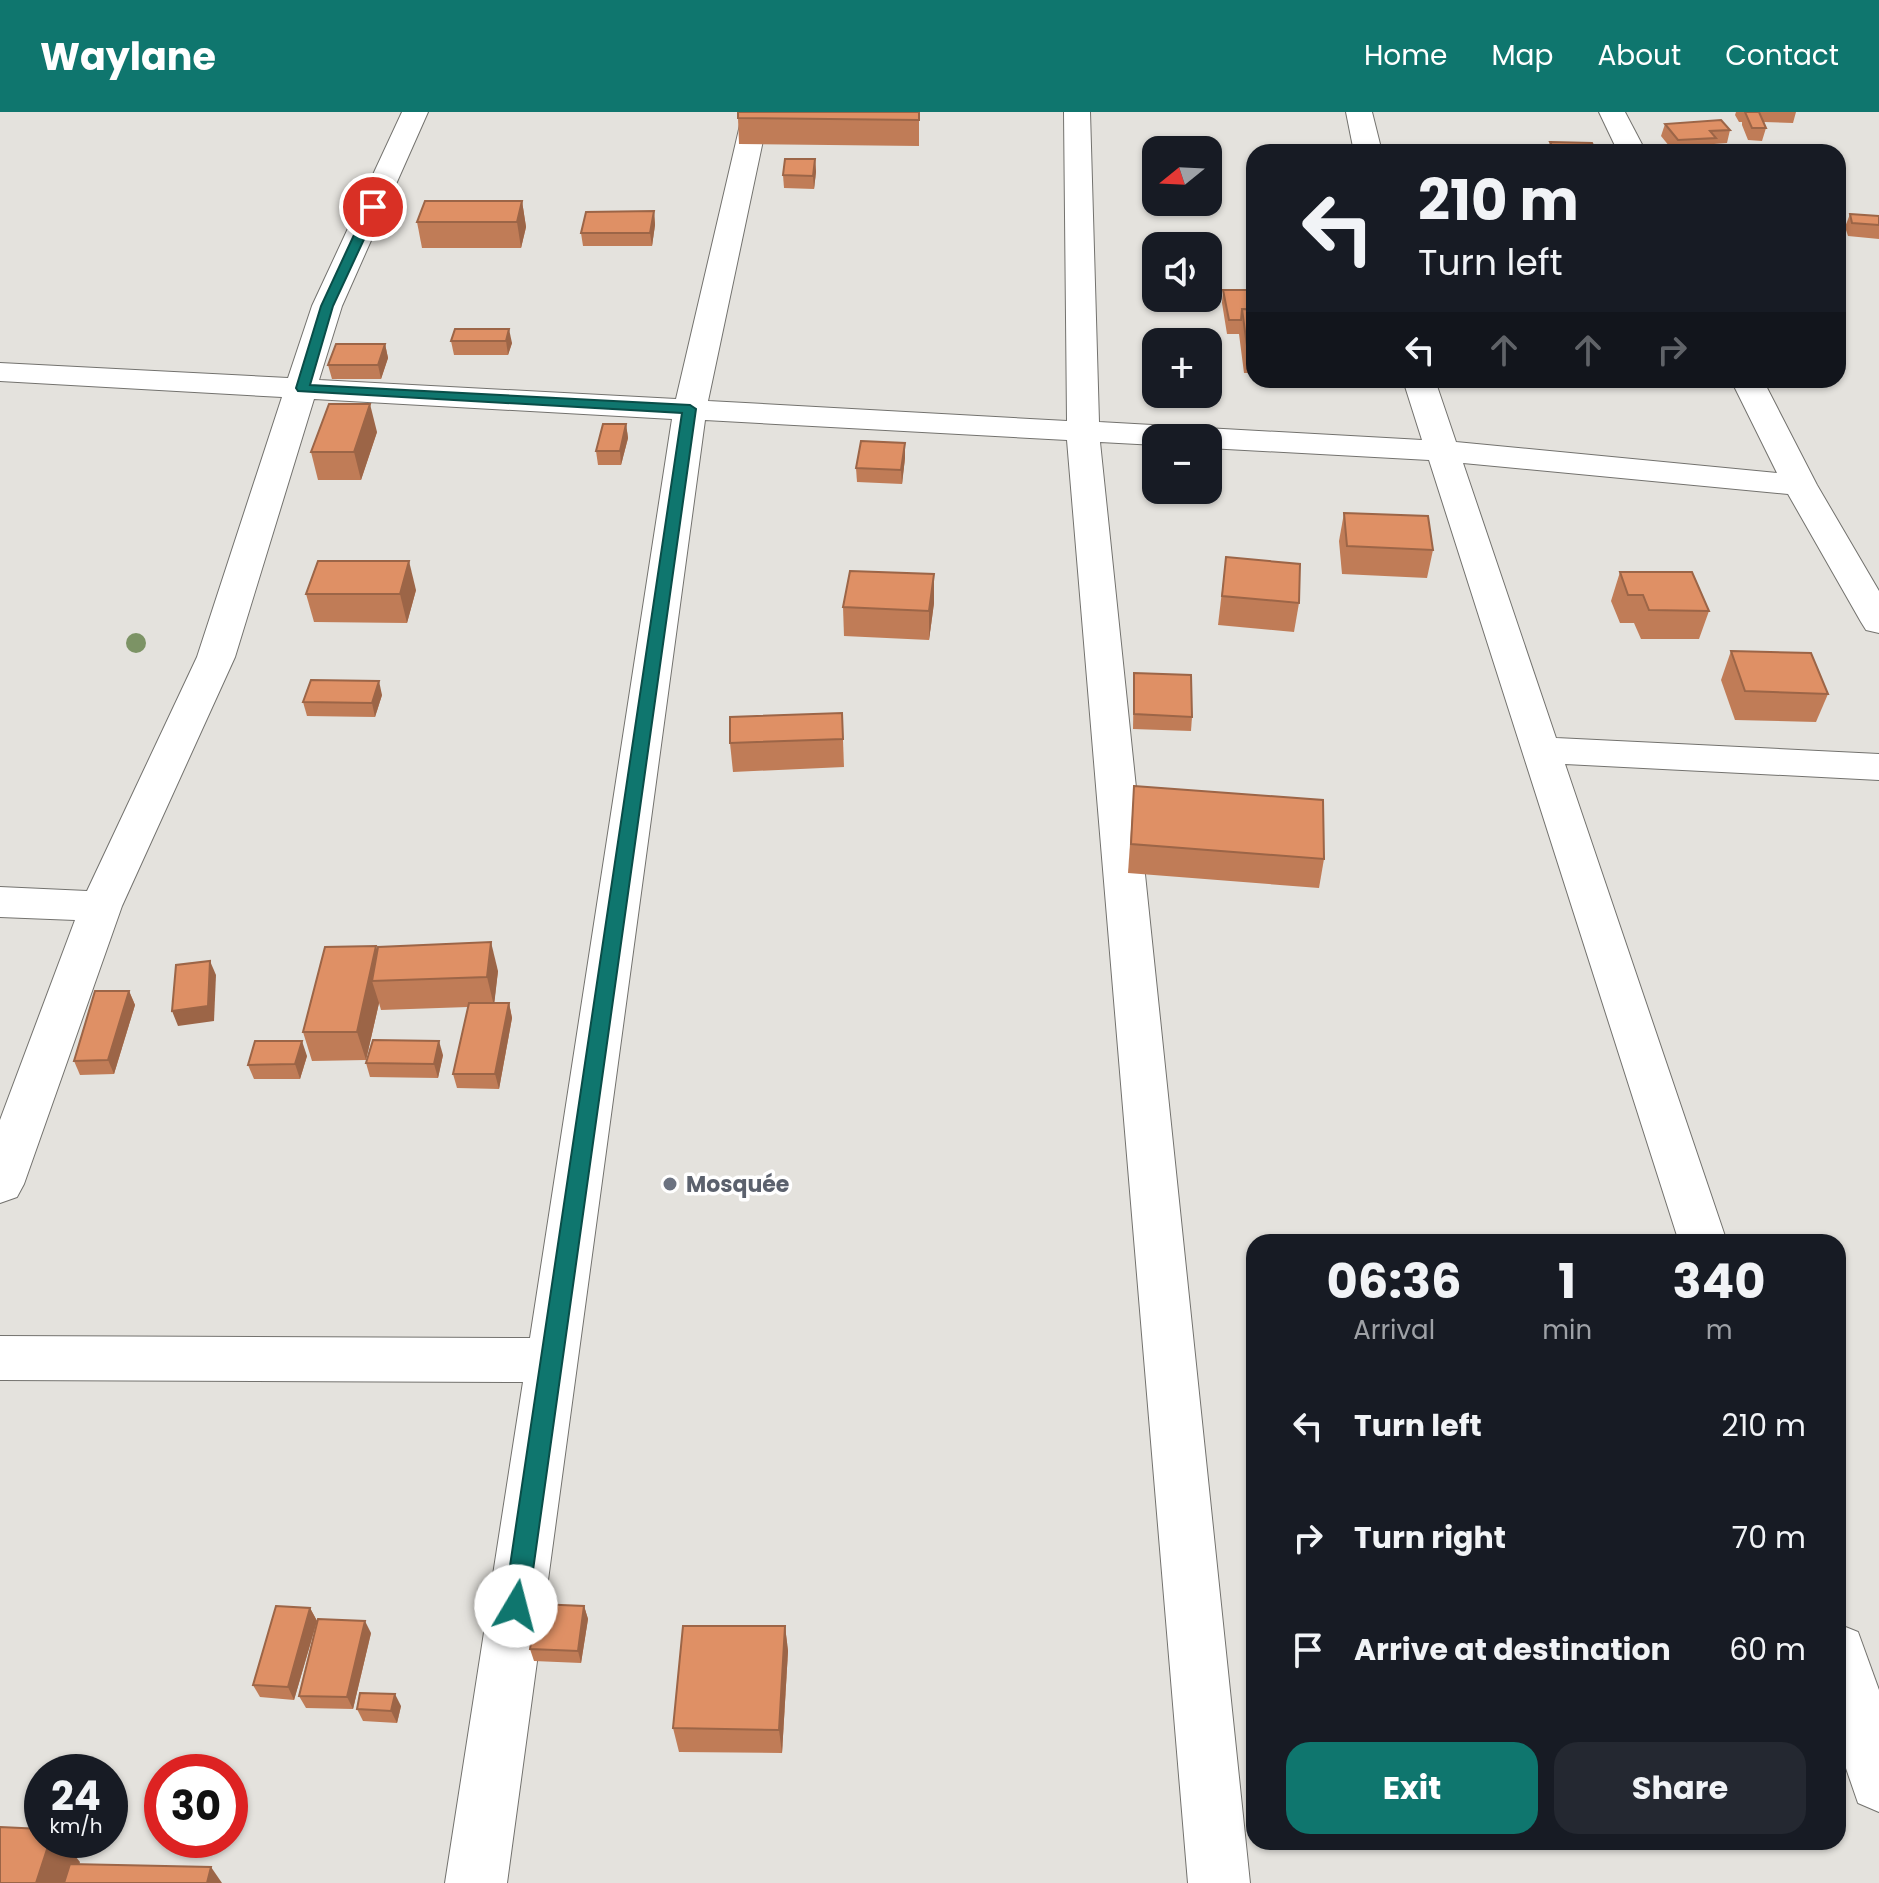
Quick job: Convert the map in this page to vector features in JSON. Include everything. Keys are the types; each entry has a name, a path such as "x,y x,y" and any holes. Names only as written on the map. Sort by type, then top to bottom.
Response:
{"street":[{"path":"0,1184 101,906 216,657 327,306 415,112"},
{"path":"476,1883 690,409 756,112"},
{"path":"1077,112 1083,431 1219,1883"},
{"path":"1359,112 1366,144"},
{"path":"1612,112 1628,144"},
{"path":"0,372 1442,451 1800,485"},
{"path":"1422,388 1700,1234"},
{"path":"1751,388 1800,485 1879,622"},
{"path":"1540,750 1879,767"},
{"path":"0,902 101,906"},
{"path":"0,1358 552,1360"},
{"path":"1846,1677 1879,1782"}],"building":[{"path":"738,112 919,112 919,120 738,118"},
{"path":"1745,112 1759,112 1766,128 1752,128"},
{"path":"1721,120 1730,130 1710,131 1716,138 1678,140 1665,124"},
{"path":"1550,142 1592,144 1551,144"},
{"path":"785,159 815,159 813,176 783,175"},
{"path":"425,201 522,201 517,222 417,222"},
{"path":"654,211 650,233 581,233 586,212"},
{"path":"1850,214 1879,216 1879,225 1852,223"},
{"path":"1223,290 1246,290 1246,309 1242,309 1241,320 1229,320"},
{"path":"1242,309 1246,309 1246,339"},
{"path":"455,329 509,329 506,341 451,341"},
{"path":"336,344 385,344 378,365 328,365"},
{"path":"329,404 370,404 354,452 311,452"},
{"path":"603,424 626,424 620,451 596,451"},
{"path":"861,441 905,443 901,470 856,468"},
{"path":"1344,513 1428,516 1433,550 1347,546"},
{"path":"1226,557 1300,564 1299,603 1222,596"},
{"path":"318,561 409,561 400,594 306,594"},
{"path":"850,571 934,574 929,611 843,607"},
{"path":"1620,572 1692,572 1709,611 1649,610 1643,595 1628,595"},
{"path":"1731,651 1811,653 1828,694 1745,691"},
{"path":"1134,673 1191,675 1192,717 1134,714"},
{"path":"311,680 379,681 372,703 303,702"},
{"path":"842,713 843,739 730,743 730,717"},
{"path":"1134,786 1323,800 1324,859 1131,844"},
{"path":"491,942 487,977 372,981 378,947"},
{"path":"376,946 357,1032 303,1032 325,947"},
{"path":"210,961 208,1006 172,1011 176,965"},
{"path":"95,991 129,991 108,1060 74,1061"},
{"path":"469,1003 509,1003 495,1074 453,1074"},
{"path":"373,1040 439,1041 434,1064 366,1063"},
{"path":"255,1041 302,1041 295,1064 248,1065"},
{"path":"537,1604 584,1606 578,1651 530,1649"},
{"path":"276,1606 310,1608 288,1687 253,1685"},
{"path":"318,1619 365,1621 347,1697 299,1696"},
{"path":"683,1626 785,1626 779,1730 673,1728"},
{"path":"360,1693 395,1694 391,1711 357,1709"},
{"path":"0,1827 24,1828 24,1858 44,1858 36,1883 0,1883"},
{"path":"70,1864 211,1867 207,1883 64,1883"}],"place":[{"name":"Mosquée","path":"670,1184"}],"route":[{"path":"373,207 327,306 302,388 690,409 516,1606"}]}
